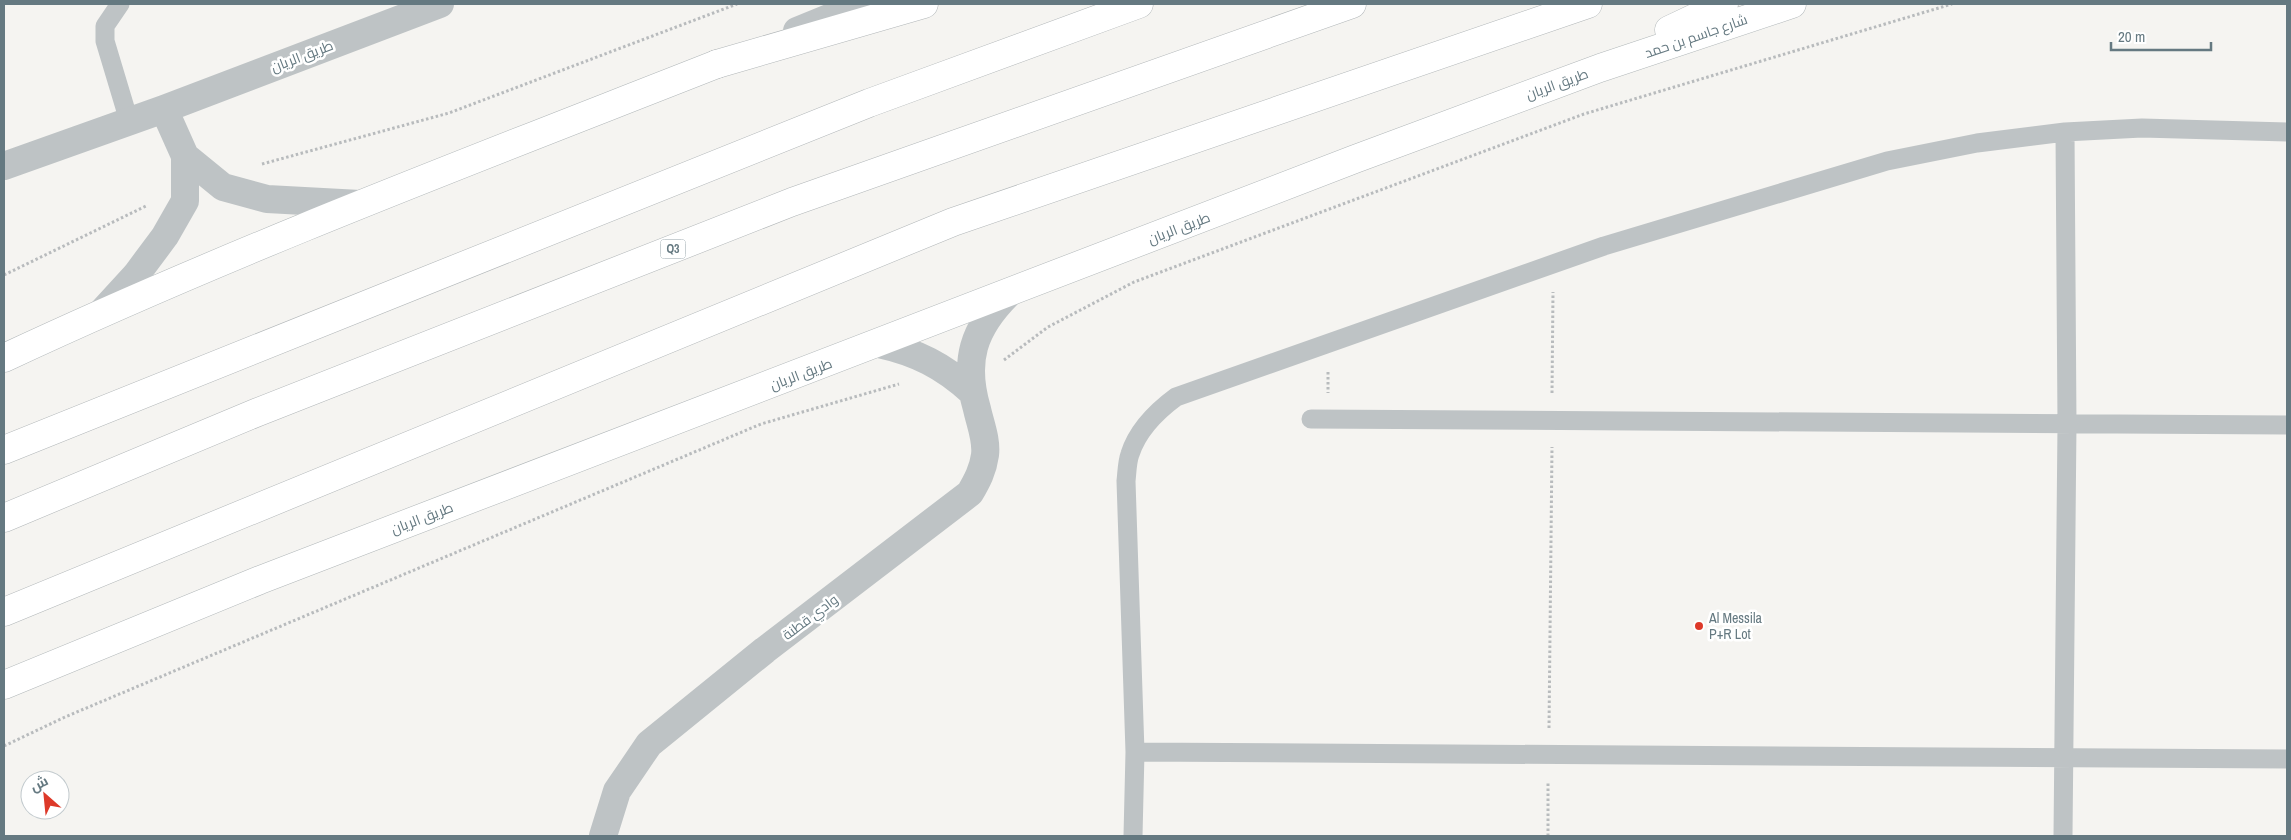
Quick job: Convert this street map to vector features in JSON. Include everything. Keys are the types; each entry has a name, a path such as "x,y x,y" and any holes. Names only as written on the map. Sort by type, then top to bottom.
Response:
{"main road":[{"path":"4,358 103,311 360,204 717,64 924,4"},
{"path":"4,450 869,103 1139,4"},
{"name":"Q3","path":"4,518 258,412 792,202 1352,4"},
{"path":"4,612 953,222 1588,4"},
{"path":"1600,68 1670,29 1724,4"},
{"name":"شارع جاسم بن حمد","path":"1600,68 1792,4"},
{"name":"طريق الريان","path":"4,685 269,577 1356,159 1600,68"}],"street":[{"name":"طريق الريان","path":"4,166 164,109 440,4"},
{"path":"717,64 862,4"},
{"path":"103,311 136,275 165,236 185,202 185,156 164,109"},
{"path":"185,156 223,188 266,198 360,204"},
{"name":"وادي قطنة","path":"603,836 618,791 649,744 735,674 970,494 981,474 986,452 972,392 970,370 973,348 980,328 992,310 1008,294"},
{"path":"879,344 920,356 938,365 972,392"}],"lane":[{"path":"120,4 105,26 105,41 129,121"},
{"path":"1133,836 1135,752 1126,481 1130,454 1140,434 1155,412 1176,397 1604,246 1896,159 1977,143 2065,132 2142,128 2287,132"},
{"path":"2063,836 2067,424 2065,132"},
{"path":"1311,419 2287,426"},
{"path":"1135,752 2287,759"}],"path":[{"path":"258,165 449,113 737,4"},
{"path":"4,275 185,187"},
{"path":"1543,293 1561,288"},
{"path":"1548,836 1552,290"},
{"path":"1321,371 1328,369"}],"place":[{"name":"Al Messila P+R Lot","path":"1699,626"}]}
